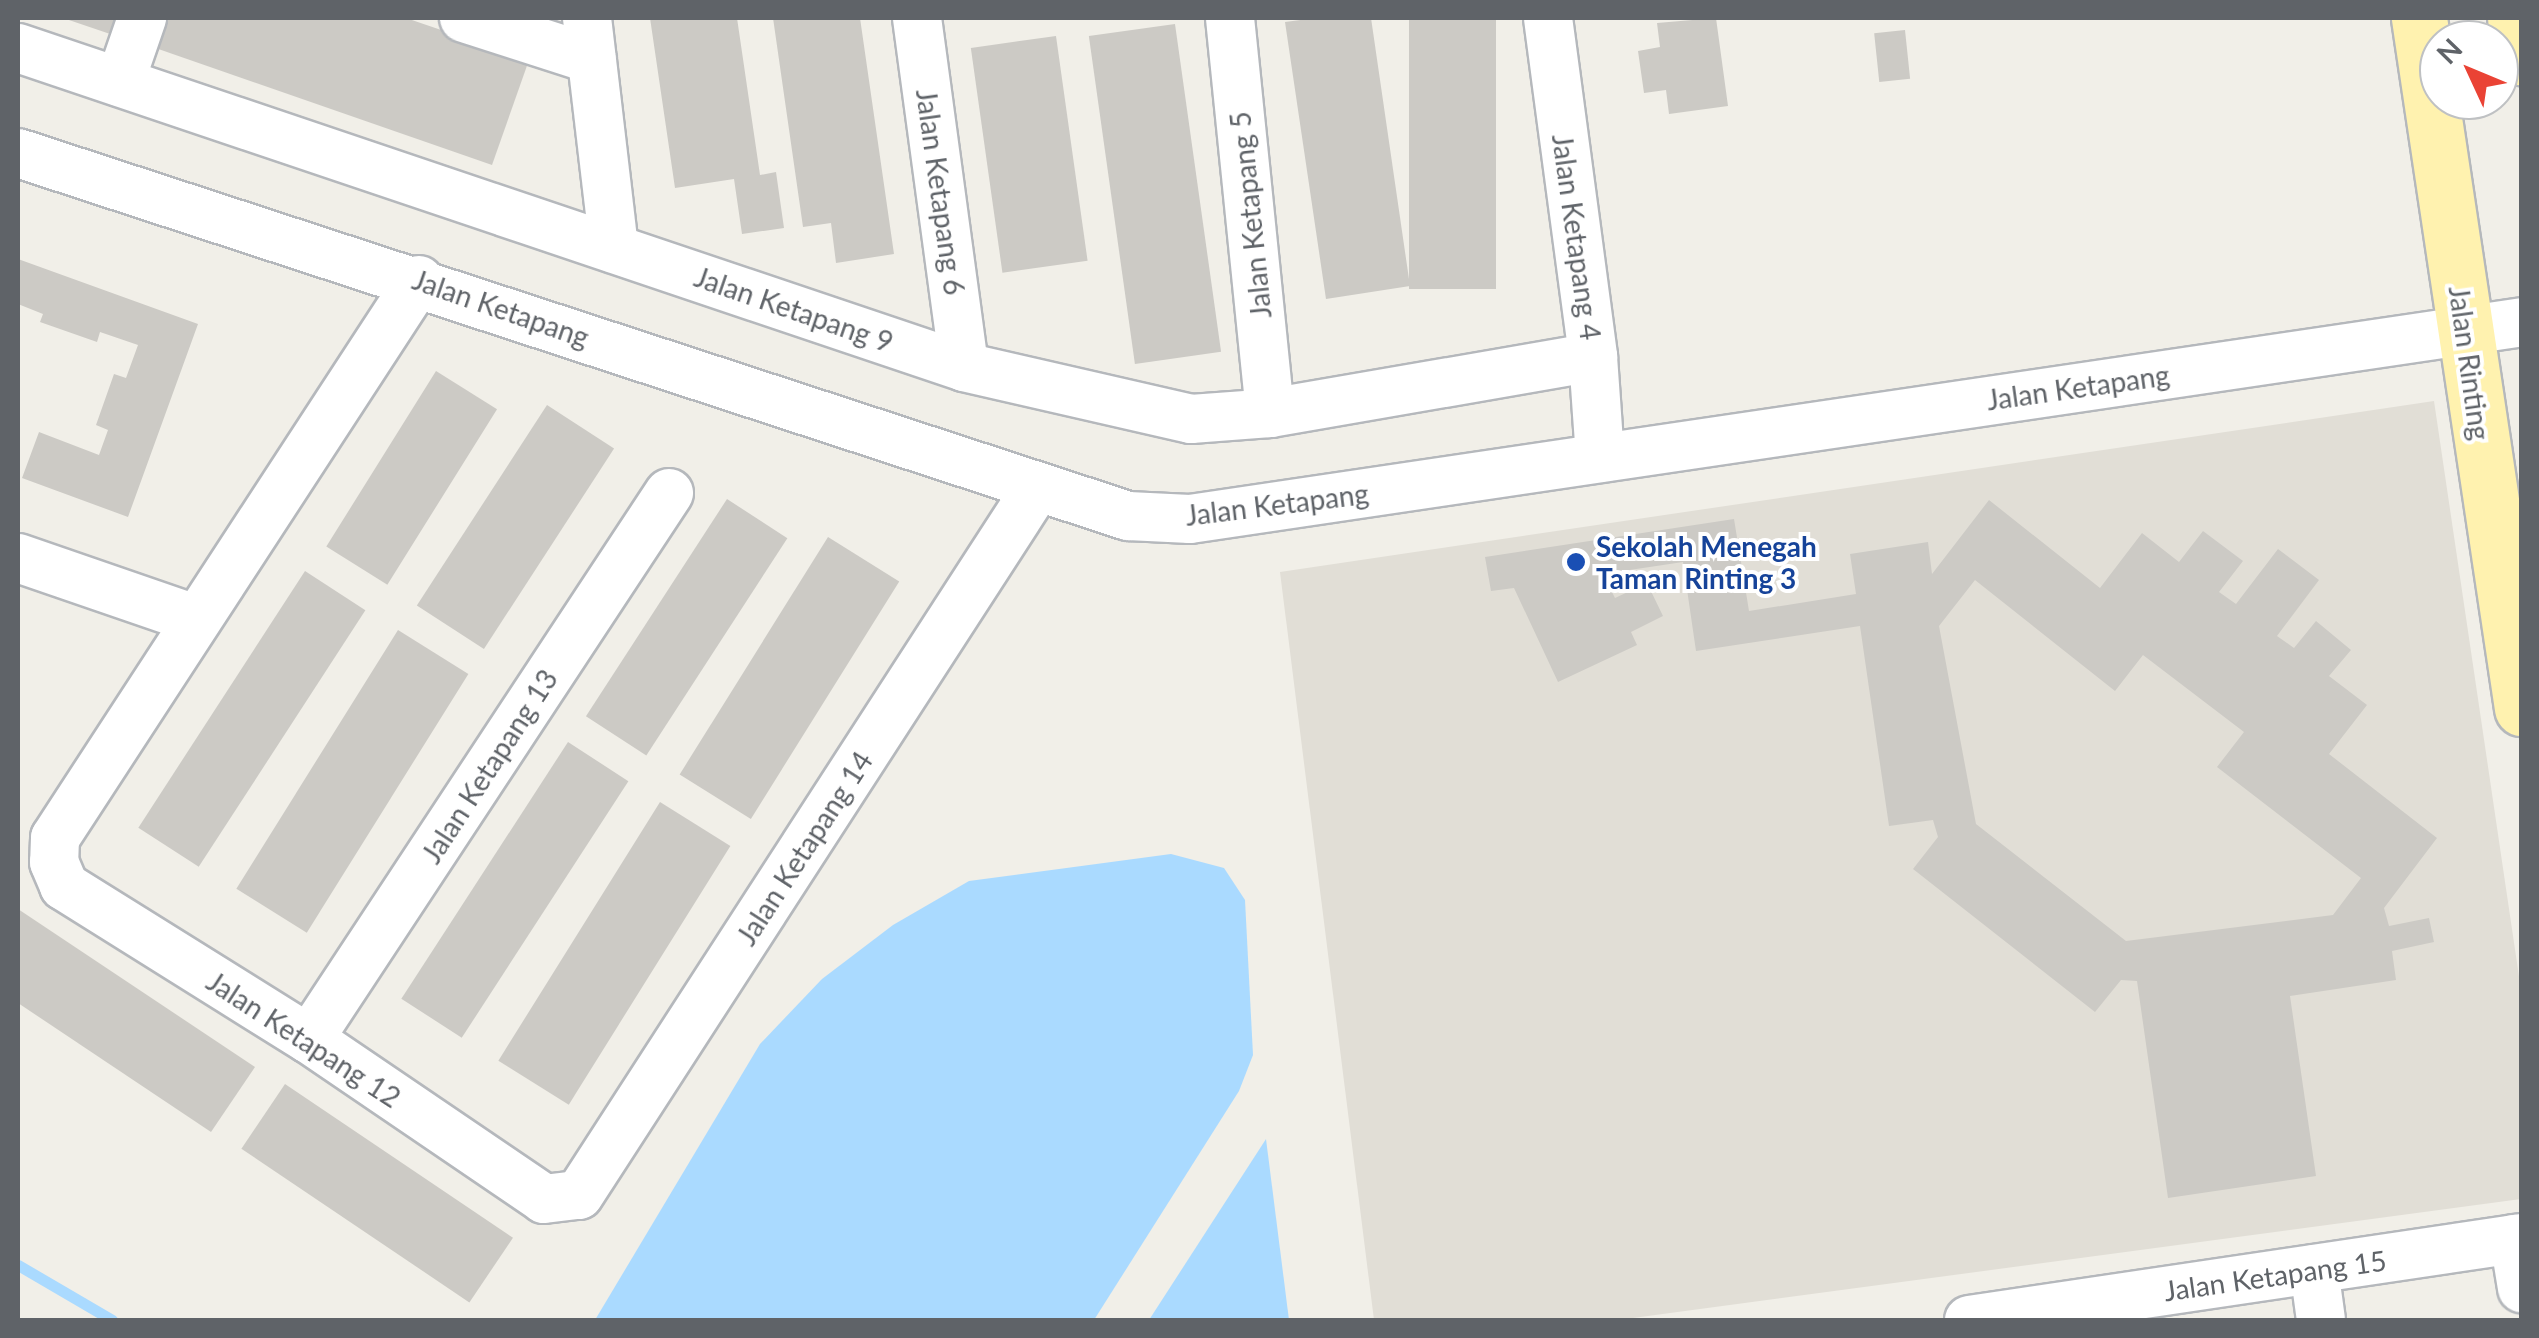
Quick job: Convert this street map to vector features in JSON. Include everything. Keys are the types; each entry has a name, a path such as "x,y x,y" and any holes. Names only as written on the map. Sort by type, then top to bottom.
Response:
{"main road":[{"name":"Jalan Rinting","path":"2419,18 2522,708"},
{"path":"2515,18 2522,57"}],"street":[{"path":"120,82 142,18"},
{"path":"464,18 590,38 614,248"},
{"name":"Jalan Ketapang 6","path":"917,18 964,367"},
{"name":"Jalan Ketapang 5","path":"1230,18 1270,413"},
{"name":"Jalan Ketapang 4","path":"1548,18 1593,357 1600,458"},
{"name":"Jalan Ketapang 9","path":"18,48 964,367 1191,419 1270,413 1593,357"},
{"name":"Jalan Ketapang","path":"18,152 419,280 1036,489 1128,516 1190,518 2522,322"},
{"path":"18,558 195,620 419,280"},
{"name":"Jalan Ketapang 14","path":"566,1199 579,1195 1036,489"},
{"name":"Jalan Ketapang 13","path":"309,1040 670,492"},
{"name":"Jalan Ketapang 12","path":"195,620 55,838 54,862 64,886 309,1040 544,1199 566,1199"},
{"path":"2518,1239 2522,1288"},
{"name":"Jalan Ketapang 15","path":"1969,1320 2114,1310 2314,1269 2518,1239"},
{"path":"2314,1269 2321,1320"}],"shaded area":[{"path":"2434,401 2521,990 2521,1199 1618,1320 1374,1320 1280,572"}],"water":[{"path":"1171,854 1224,868 1245,900 1253,1055 1239,1091 1094,1320 595,1320 760,1044 822,979 893,925 969,881"},
{"path":"1266,1139 1289,1320 1149,1320"}],"building":[{"path":"63,18 126,18 119,37"},
{"path":"154,18 406,18 529,60 492,165 144,44"},
{"path":"650,18 737,18 760,175 776,172 784,228 742,234 734,179 675,188"},
{"path":"773,18 860,18 894,254 836,263 831,223 803,227"},
{"path":"1371,18 1410,286 1326,299 1285,22"},
{"path":"1409,18 1496,18 1496,289 1409,289"},
{"path":"1716,18 1728,106 1669,114 1666,90 1644,93 1638,51 1660,47 1657,23"},
{"path":"1175,24 1221,352 1135,364 1089,36"},
{"path":"1905,30 1910,79 1879,82 1874,33"},
{"path":"1056,36 1088,261 1002,273 971,48"},
{"path":"18,259 198,324 128,517 22,478 39,432 99,455 108,430 96,425 114,374 126,378 138,345 100,332 97,342 40,322 43,314 18,304"},
{"path":"436,371 497,409 387,585 326,547"},
{"path":"547,405 614,449 484,649 417,605"},
{"path":"727,499 787,538 646,755 586,716"},
{"path":"1989,500 2100,588 2142,533 2179,562 2203,531 2243,561 2219,592 2236,604 2278,549 2319,580 2277,636 2294,648 2316,621 2351,650 2329,676 2367,705 2329,754 2437,838 2384,908 2389,926 2429,918 2434,942 2392,951 2396,980 2290,996 2316,1176 2168,1198 2137,981 2121,980 2095,1012 1913,869 1938,837 1933,820 1889,826 1860,626 1696,651 1683,562 1603,574 1615,598 1647,583 1663,616 1631,632 1637,645 1558,682 1514,588 1491,591 1485,557 1734,519 1749,611 1856,594 1850,554 1928,542 1932,574","holes":["1975,580 2115,691 2143,655 2244,732 2217,767 2361,878 2333,915 2126,941 1976,824 1939,626"]},
{"path":"828,537 899,582 751,819 680,774"},
{"path":"305,571 365,610 199,867 138,828"},
{"path":"398,630 468,674 307,933 236,889"},
{"path":"568,742 628,781 462,1038 401,999"},
{"path":"660,802 730,846 569,1105 498,1061"},
{"path":"18,909 255,1067 211,1132 18,1003"},
{"path":"285,1084 513,1238 469,1302 241,1149"}],"waterway":[{"path":"18,1265 112,1320"}],"place":[{"name":"Sekolah Menegah Taman Rinting 3","path":"1576,562"}]}
